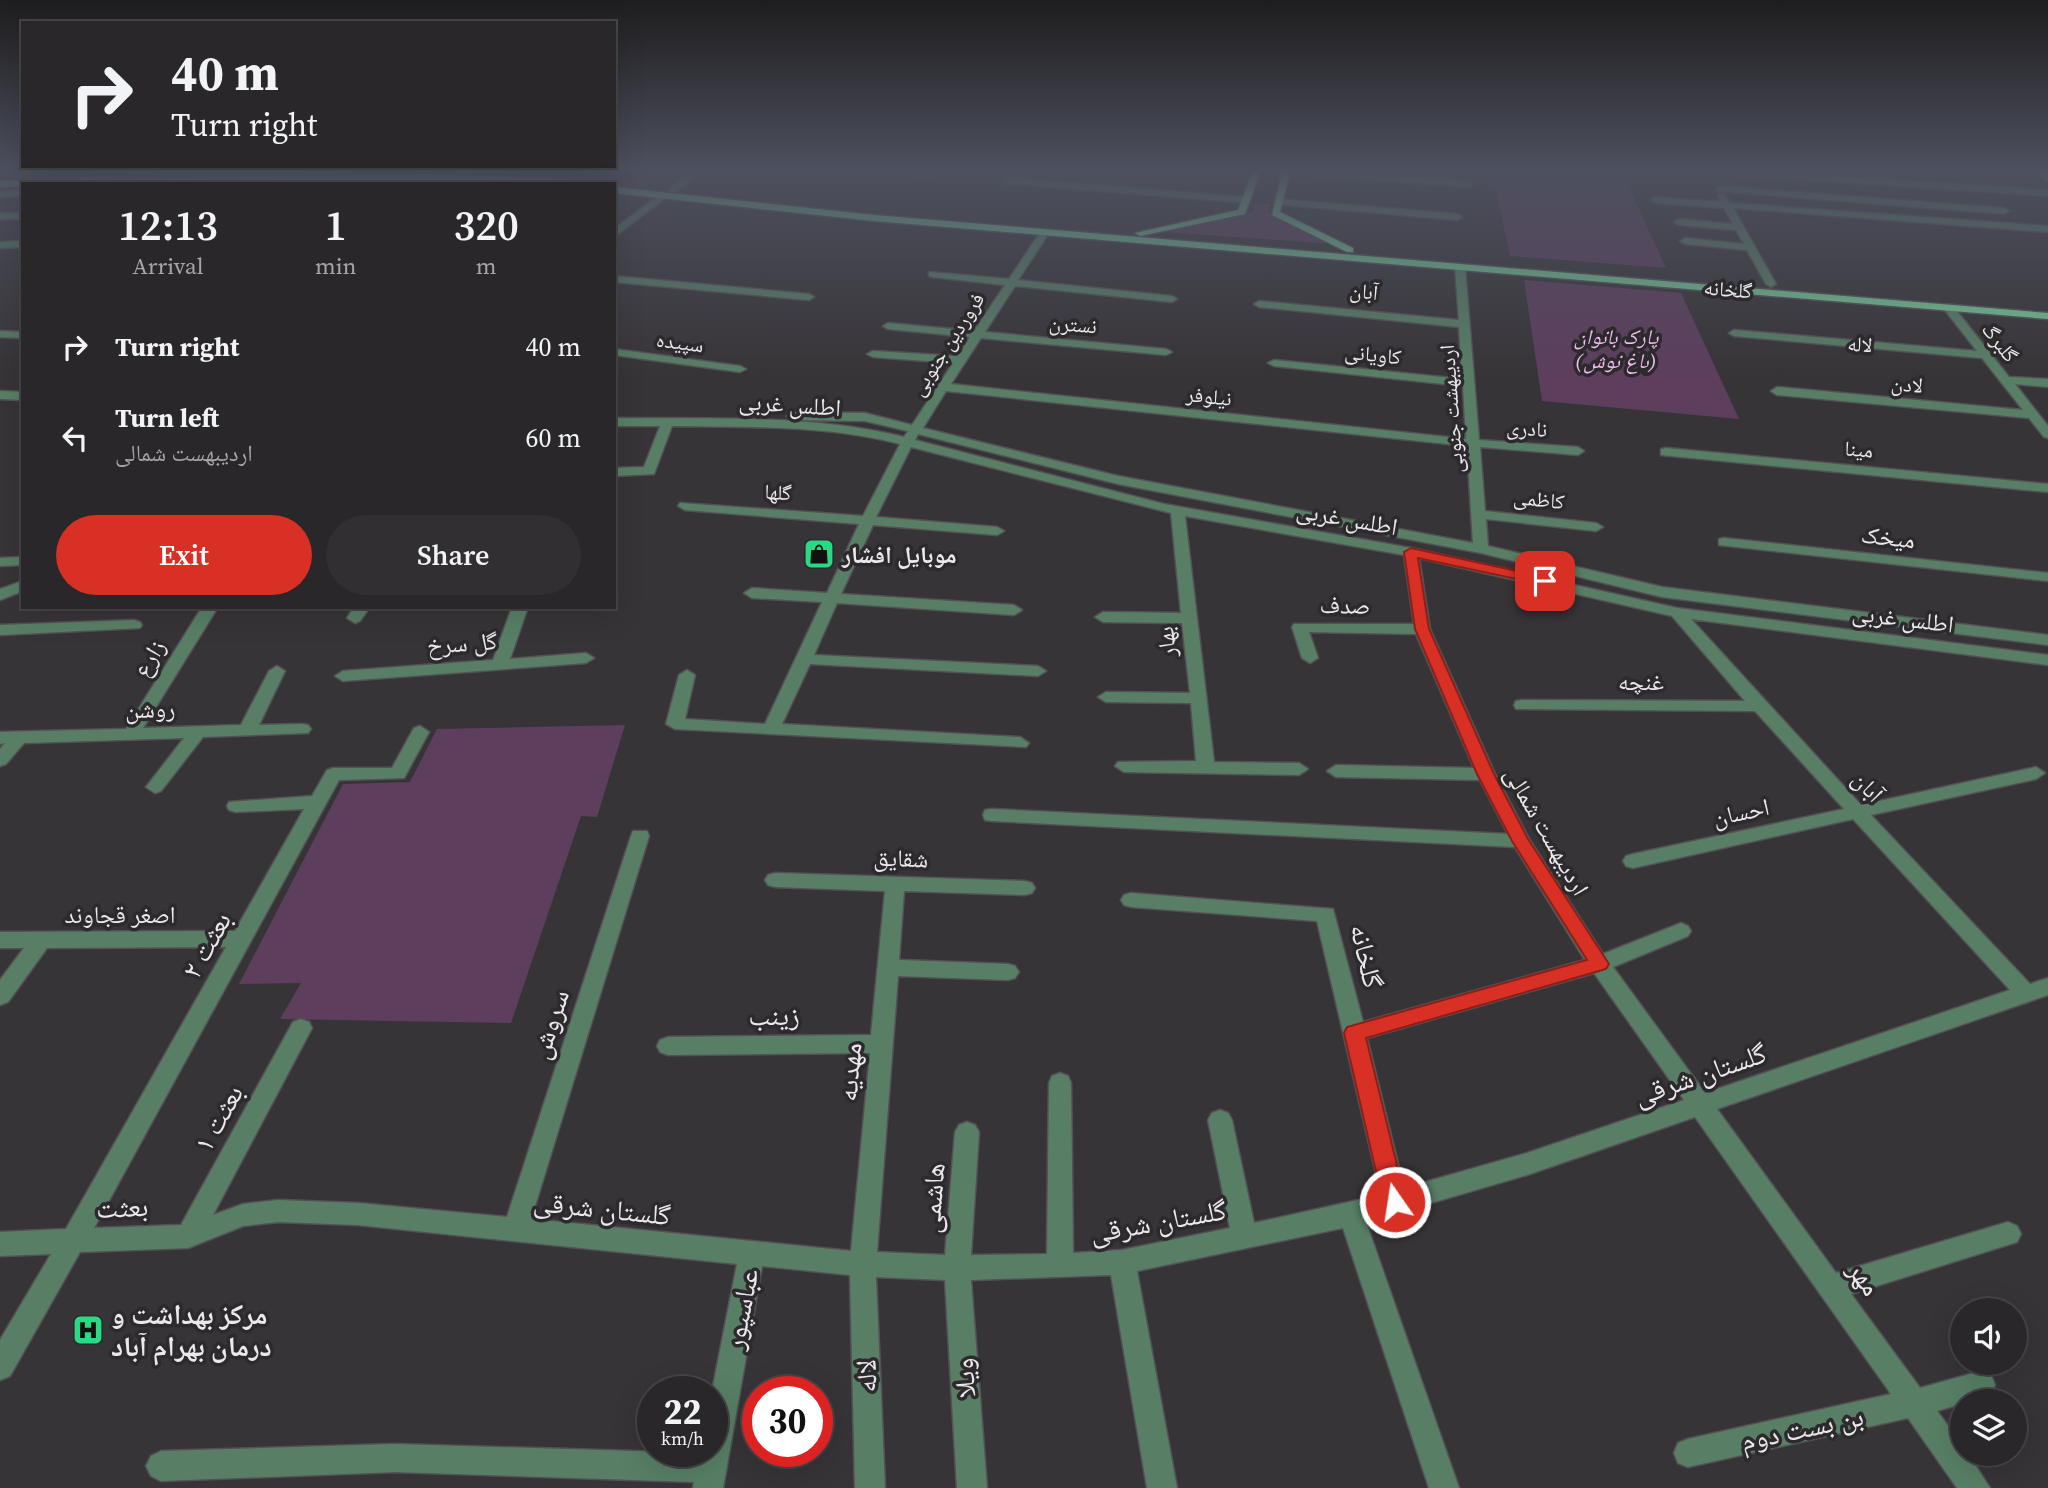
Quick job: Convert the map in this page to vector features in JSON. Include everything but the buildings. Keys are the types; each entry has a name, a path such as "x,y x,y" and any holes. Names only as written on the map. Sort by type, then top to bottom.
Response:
{"main road":[{"name":"گلخانه","path":"1098,237 2048,316"},
{"name":"گلخانه","path":"1195,237 2048,306"},
{"path":"1325,237 1350,250"}],"street":[{"name":"فروردین جنوبی","path":"771,730 868,520 911,435 1041,237"},
{"path":"1743,237 1771,284"},
{"path":"1685,241 1748,247"},
{"path":"0,245 21,244"},
{"name":"اردیبهشت جنوبی","path":"1460,267 1481,549"},
{"path":"933,274 1013,280 1172,299"},
{"path":"616,279 808,297"},
{"name":"آبان","path":"1259,304 1463,324"},
{"name":"گلبرگ","path":"1948,307 2048,434"},
{"name":"نسترن","path":"888,326 1166,352"},
{"name":"لاله","path":"1734,333 1986,355"},
{"path":"0,334 21,335"},
{"name":"سپیده","path":"616,352 740,369"},
{"path":"873,354 959,360"},
{"name":"کاویانی","path":"1274,363 1468,383"},
{"path":"2005,380 2048,383"},
{"name":"نیلوفر","path":"942,387 1472,443"},
{"name":"لادن","path":"1777,391 2033,415"},
{"path":"0,394 21,396"},
{"name":"اطلس غربی","path":"616,422 724,422 820,415 865,416 911,435 1104,495 1178,511 1411,552 1677,613 2048,660"},
{"path":"616,472 649,471 667,423"},
{"name":"اطلس غربی","path":"911,435 1118,480 1481,549 1662,592 2048,640"},
{"name":"نادری","path":"1472,443 1578,451"},
{"name":"مینا","path":"1666,452 2048,488"},
{"name":"گلها","path":"685,506 998,531"},
{"name":"بهار","path":"1178,511 1206,767"},
{"name":"کاظمی","path":"1478,514 1597,527"},
{"name":"میخک","path":"1724,542 2048,578"},
{"name":"اردیبهست شمالی","path":"1411,552 1422,629 1486,774 1521,841 1599,964 1703,1105"},
{"path":"0,562 21,561"},
{"path":"0,595 21,586"},
{"path":"752,593 1014,610"},
{"name":"زارع","path":"131,734 209,609"},
{"path":"500,664 519,609"},
{"name":"آبان","path":"1677,613 1858,811 2037,989"},
{"path":"1103,617 1190,618"},
{"path":"0,630 134,625"},
{"name":"صدف","path":"1310,658 1300,627 1422,629"},
{"name":"گل سرخ","path":"342,676 586,658"},
{"path":"803,659 1038,671"},
{"path":"247,731 277,671"},
{"path":"687,675 675,724 1020,743"},
{"path":"1106,697 1199,698"},
{"name":"غنچه","path":"1522,705 1760,706"},
{"name":"روشن","path":"0,738 302,729"},
{"path":"155,787 198,732"},
{"name":"بعثت ۲","path":"0,1366 73,1241 333,774 398,774 420,732"},
{"path":"0,760 19,738"},
{"path":"1124,766 1299,769"},
{"path":"1336,771 1486,774"},
{"path":"1858,811 2036,774"},
{"path":"236,806 317,802"},
{"name":"احسان","path":"1633,861 1858,811"},
{"path":"992,815 1521,841"},
{"name":"سروش","path":"515,1230 640,836"},
{"name":"شقایق","path":"775,880 1025,888"},
{"name":"مهدیه","path":"863,1264 895,884"},
{"name":"گلخانه","path":"1131,900 1326,914 1395,1202"},
{"path":"1354,1033 1599,964 1681,931"},
{"name":"اصغر قجاوند","path":"0,940 241,939"},
{"path":"0,996 41,940"},
{"path":"888,968 1008,972"},
{"name":"گلستان شرقی","path":"243,1216 278,1211 358,1214 863,1264 957,1268 1122,1262 1351,1215 1527,1164 2037,989"},
{"name":"بعثت ۱","path":"188,1236 301,1028"},
{"name":"زینب","path":"668,1046 881,1044"},
{"path":"1060,1083 1060,1266"},
{"name":"مهر","path":"1703,1105 1975,1488"},
{"path":"1220,1120 1244,1237"},
{"name":"هاشمی","path":"957,1268 967,1132"},
{"path":"1351,1215 1444,1488"},
{"name":"بعثت","path":"0,1244 188,1236 243,1216"},
{"path":"1832,1287 2008,1234"},
{"name":"عباسپور","path":"710,1478 752,1253"},
{"path":"1122,1262 1162,1488"},
{"name":"لاله","path":"863,1264 870,1488"},
{"name":"ویلا","path":"957,1268 972,1488"},
{"name":"بن بست دوم","path":"1688,1453 1915,1403 1981,1385"},
{"path":"161,1466 395,1458 710,1478"}],"green space":[{"path":"1240,237 1318,237 1332,244"},
{"path":"1506,237 1652,237 1666,268 1510,256"},
{"name":"پارک بانوان (باغ نوش)","path":"1524,280 1681,293 1739,419 1542,401"},
{"path":"625,725 597,817 581,816 511,1023 280,1019 301,983 239,984 343,784 410,782 437,729"}],"place":[{"name":"موبایل افشار","path":"819,554"},
{"name":"مرکز بهداشت و درمان بهرام آباد","path":"88,1330"}],"route":[{"path":"1395,1202 1354,1033 1599,964 1521,841 1486,774 1422,629 1411,552 1545,581"}]}
